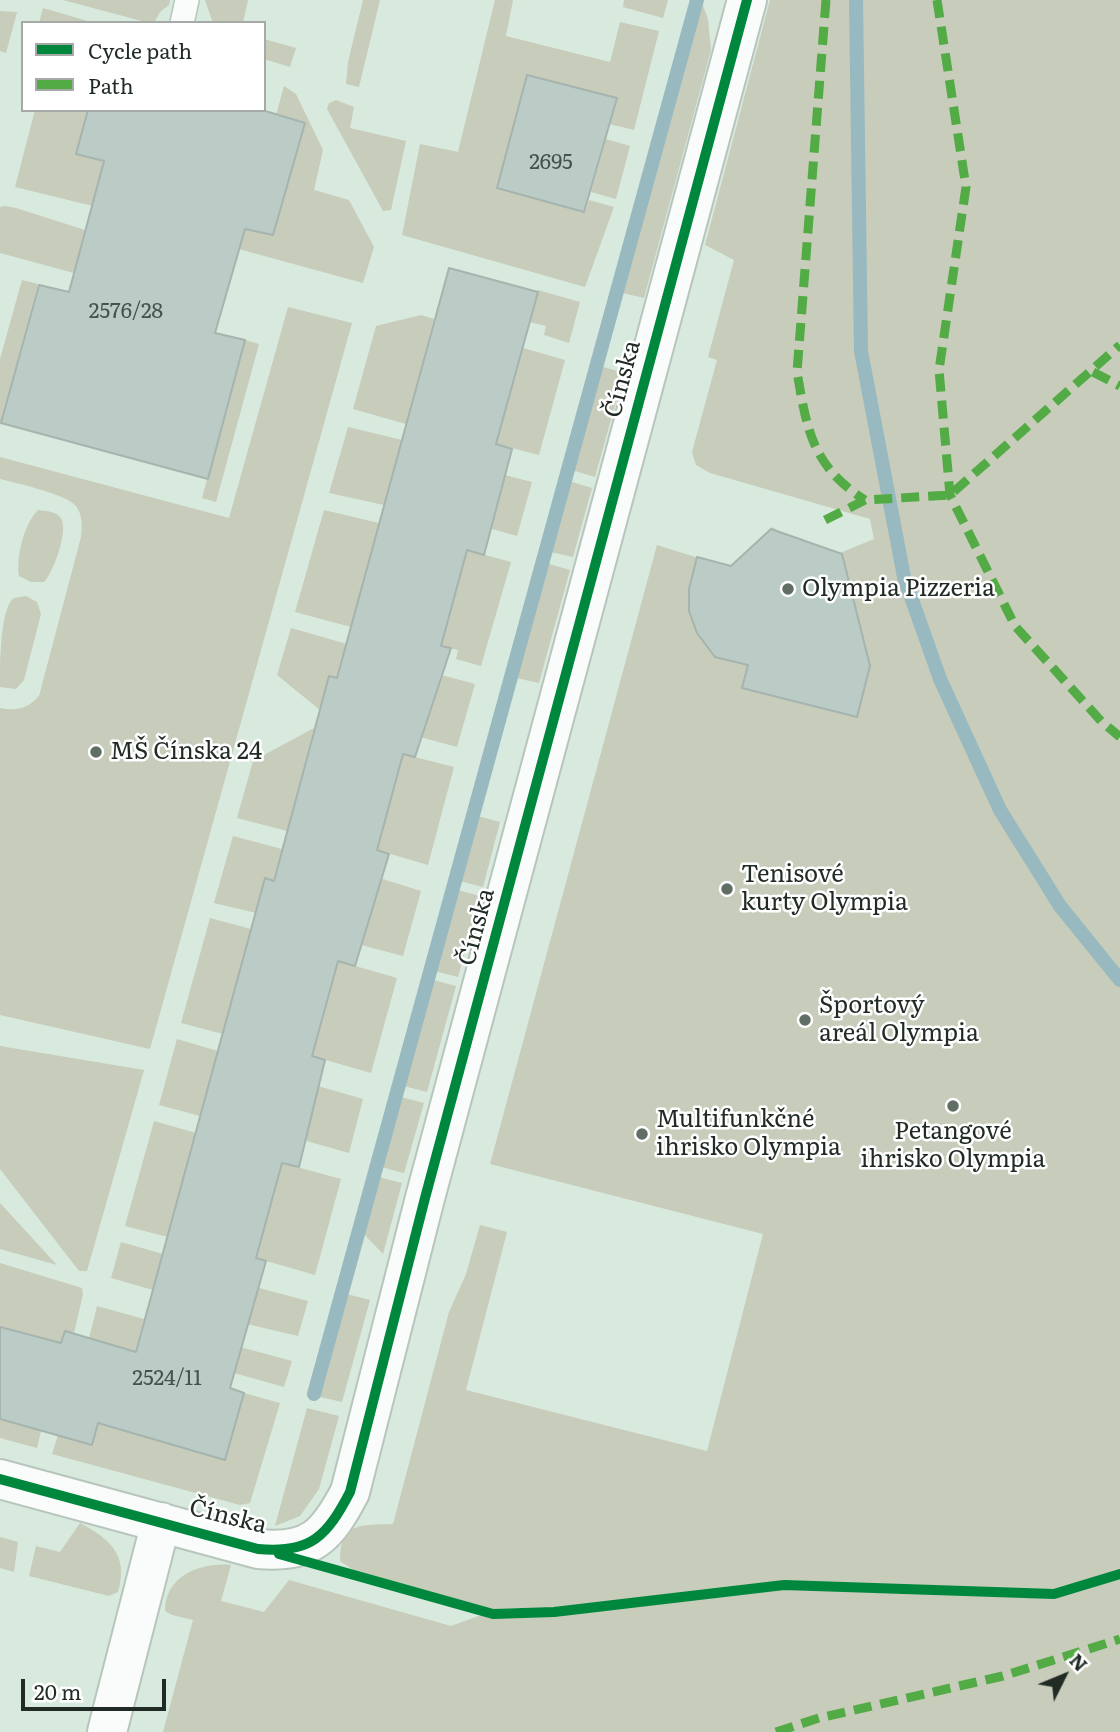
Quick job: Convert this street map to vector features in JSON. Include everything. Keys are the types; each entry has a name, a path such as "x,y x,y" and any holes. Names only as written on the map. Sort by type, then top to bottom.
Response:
{"street":[{"name":"Čínska","path":"0,1479 258,1549 296,1550 311,1542 339,1512 350,1492 429,1185 747,0"},
{"name":"Čínska","path":"107,1732 162,1522"}],"lane":[{"path":"182,21 187,0"}],"green space":[{"path":"63,0 170,0 155,21 142,21"},
{"path":"205,0 248,0 243,21 212,21"},
{"path":"363,0 380,0 359,87 346,84 348,62"},
{"path":"495,0 513,0 506,36 610,62 620,22 659,31 634,130 609,124 616,98 527,75 497,187 585,212 589,200 614,207 585,287 402,235 420,144 458,152"},
{"path":"624,0 668,0 663,18 623,7"},
{"path":"694,0 701,0 708,19 711,50 644,298 614,291"},
{"path":"770,0 1120,0 1120,1732 163,1732 193,1620 165,1611 167,1599 178,1580 197,1569 231,1565 221,1601 264,1612 289,1580 451,1626 484,1614 521,1608 494,1609 474,1606 356,1572 340,1561 341,1548 348,1532 362,1526 393,1524 449,1312 466,1274 480,1225 507,1232 466,1390 707,1451 763,1234 490,1164 657,545 740,571 747,550 773,527 777,531 803,539 803,542 840,553 874,539 870,519 710,473 696,465 692,452 717,360 708,357 734,260 705,245"},
{"path":"43,8 87,21 40,21"},
{"path":"0,11 17,12 6,53 0,51"},
{"path":"266,40 296,48 290,67 266,60"},
{"path":"284,86 296,94 323,150 314,190 349,200 374,247 363,283 235,248 248,203 280,212 305,124 276,115"},
{"path":"336,100 354,107 350,128 406,141 391,210 383,211 327,109 329,103"},
{"path":"34,112 87,112 76,153 109,163 97,207 15,187"},
{"path":"606,139 630,146 616,199 591,192"},
{"path":"5,206 85,230 74,273 0,253 0,207"},
{"path":"22,280 38,284 0,426 0,359"},
{"path":"538,290 580,302 569,343 544,335 546,326 529,322"},
{"path":"288,307 352,323 150,1049 0,1015 0,708 21,708 39,696 81,537 82,524 78,509 70,501 40,489 0,479 0,457 229,518"},
{"path":"421,315 434,319 406,424 353,409 376,326"},
{"path":"245,340 259,344 216,502 202,498"},
{"path":"523,348 565,360 539,455 496,444"},
{"path":"593,364 624,373 595,477 565,468"},
{"path":"348,427 402,440 384,505 329,493"},
{"path":"489,471 532,482 517,536 474,524"},
{"path":"562,479 592,488 573,557 542,550"},
{"path":"38,510 58,515 63,523 63,531 56,560 48,577 44,582 31,582 19,576 19,560 25,532"},
{"path":"324,510 379,523 351,627 295,612"},
{"path":"467,550 511,562 481,666 456,659 458,650 441,646"},
{"path":"539,561 570,570 539,683 507,676"},
{"path":"26,596 37,602 41,614 24,680 16,689 0,687 6,613 14,598"},
{"path":"291,628 347,644 337,678 328,677 320,710 277,675"},
{"path":"434,673 475,684 457,747 420,737"},
{"path":"314,728 287,831 237,818 253,761"},
{"path":"403,754 454,767 428,865 377,850"},
{"path":"470,814 500,822 483,887 452,879"},
{"path":"233,836 282,849 273,881 266,878 256,913 214,903"},
{"path":"370,875 421,891 403,956 361,945"},
{"path":"450,888 480,896 458,977 427,969"},
{"path":"210,918 251,929 223,1034 181,1023"},
{"path":"338,961 397,978 371,1073 312,1056"},
{"path":"425,978 456,986 427,1092 396,1084"},
{"path":"177,1039 218,1051 200,1116 159,1105"},
{"path":"0,1046 144,1070 87,1271 79,1271 0,1169"},
{"path":"304,1082 363,1099 349,1153 289,1136"},
{"path":"393,1095 424,1103 404,1173 373,1165"},
{"path":"154,1121 196,1133 168,1237 125,1226"},
{"path":"282,1163 341,1179 315,1275 256,1258"},
{"path":"371,1175 402,1183 383,1254 357,1227"},
{"path":"0,1203 57,1265 0,1249"},
{"path":"121,1242 163,1254 153,1290 111,1278"},
{"path":"0,1263 82,1288 74,1333 65,1331 61,1343 0,1327"},
{"path":"248,1285 308,1301 298,1336 247,1324"},
{"path":"339,1292 370,1300 342,1402 311,1395"},
{"path":"97,1306 144,1319 133,1363 86,1350"},
{"path":"240,1347 292,1361 284,1387 234,1373"},
{"path":"244,1393 280,1403 250,1503 240,1505 52,1454 58,1435 98,1423 224,1460"},
{"path":"307,1408 339,1416 319,1489 300,1516 275,1526"},
{"path":"0,1419 41,1431 37,1448 0,1438"},
{"path":"80,1523 108,1542 119,1558 121,1579 118,1592 109,1596 29,1576 36,1546 60,1552"},
{"path":"0,1537 18,1542 14,1572 0,1568"}],"building":[{"path":"527,75 617,98 584,212 497,188"},
{"path":"266,111 305,123 273,235 245,229 215,333 245,340 208,479 1,423 39,285 69,292 104,161 76,154 87,112"},
{"path":"449,268 538,292 496,444 512,449 484,555 467,550 441,646 451,648 415,757 403,754 377,850 389,854 355,966 338,961 312,1056 325,1060 299,1167 282,1163 256,1258 266,1261 230,1388 244,1393 225,1460 98,1423 92,1445 0,1419 0,1327 61,1343 65,1331 136,1352 265,878 274,881 329,676 337,678"},
{"path":"771,529 842,554 870,666 857,717 742,688 748,665 715,657 697,633 689,611 689,589 697,557 731,566"}],"waterway":[{"path":"314,1394 697,0"},
{"path":"856,0 861,351 904,577 940,679 1000,810 1060,906 1120,980"}],"marked path":[{"path":"826,0 797,372 804,412 815,445 833,474 865,500"},
{"path":"937,0 966,187 939,370 950,495 1015,626 1101,721 1120,737"},
{"path":"825,520 865,500 950,495 1120,345"},
{"path":"1093,372 1120,386"},
{"path":"776,1732 819,1718 1003,1676 1120,1639"}],"cycle path":[{"path":"0,1479 258,1549 276,1550 304,1545 315,1539 325,1531 350,1492 425,1198 747,0"},
{"path":"279,1554 493,1614 554,1612 784,1585 1054,1594 1120,1574"}],"place":[{"name":"Olympia Pizzeria","path":"788,589"},
{"name":"MŠ Čínska 24","path":"96,752"},
{"name":"Tenisové kurty Olympia","path":"727,889"},
{"name":"Športový areál Olympia","path":"805,1020"},
{"name":"Petangové ihrisko Olympia","path":"953,1106"},
{"name":"Multifunkčné ihrisko Olympia","path":"642,1134"}]}
